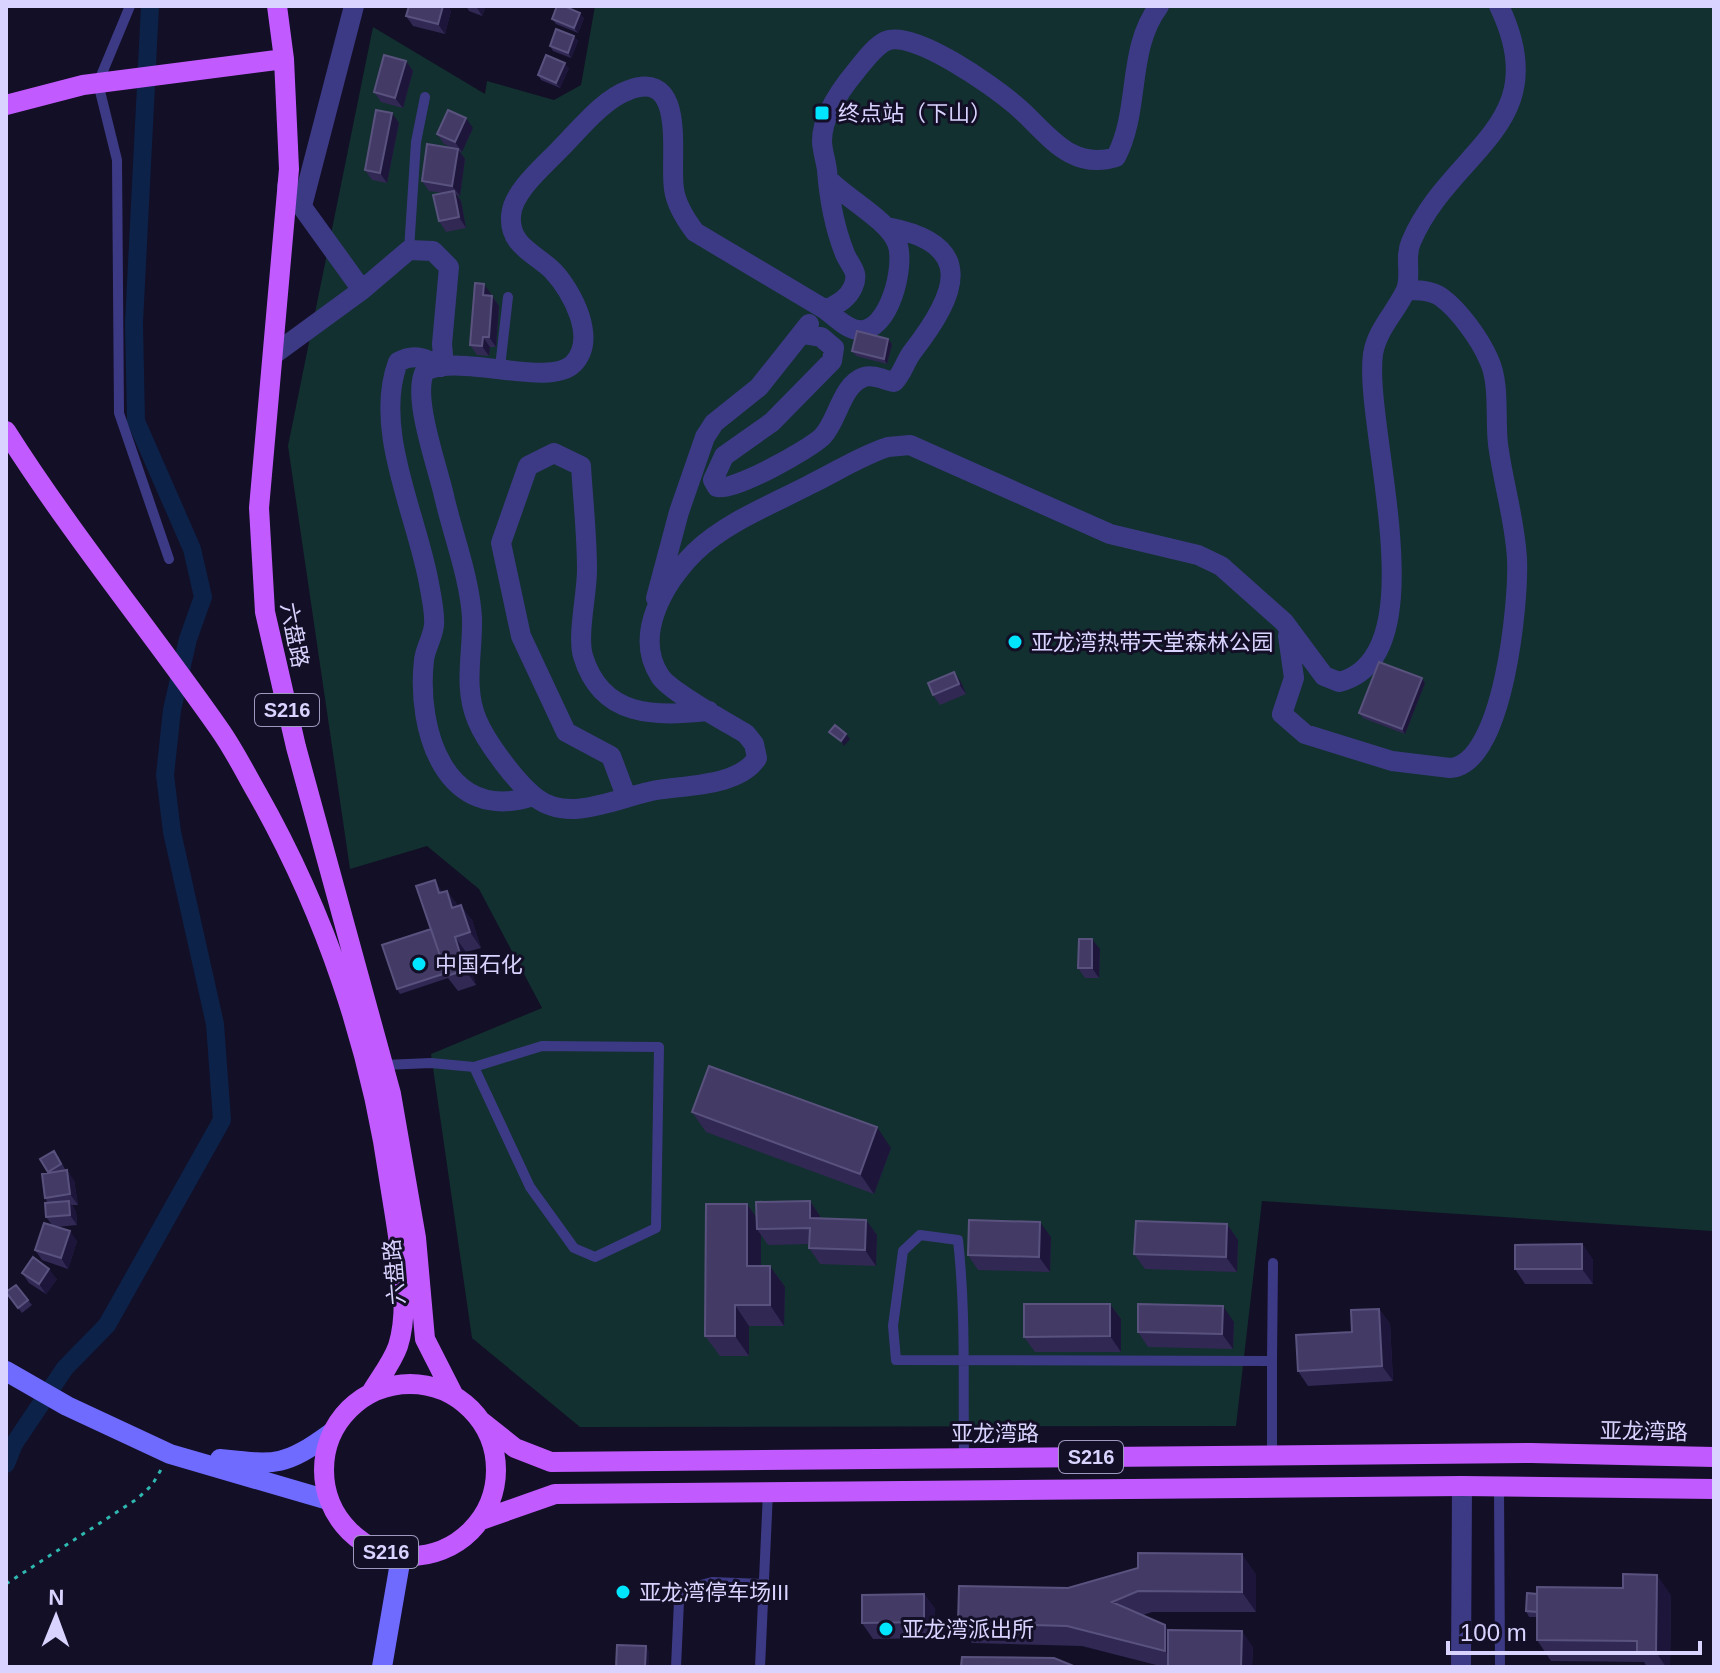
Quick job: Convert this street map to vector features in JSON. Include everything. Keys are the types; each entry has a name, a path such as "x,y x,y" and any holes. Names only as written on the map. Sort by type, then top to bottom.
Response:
{"main road":[{"name":"六盘路","path":"277,6 290,137 259,508 265,612 296,747 384,1065 405,1161 425,1339 454,1396"},
{"path":"6,105 105,83 284,59"},
{"name":"六盘路","path":"6,431 47,496 208,714 293,857 339,972 371,1087 388,1165 402,1310 397,1349 371,1393"},
{"name":"S216","path":"412,1384 454,1396 481,1421 495,1453 495,1488 481,1520 459,1542 431,1555 401,1557 369,1548 344,1527 328,1500 323,1466 331,1433 341,1417 371,1393 391,1386 412,1384"},
{"name":"亚龙湾路","path":"481,1421 515,1448 551,1462 1272,1456 1714,1457"},
{"name":"S216","path":"481,1520 555,1494 1462,1486 1714,1489"}],"street":[{"path":"302,206 354,6"},
{"path":"887,227 899,250 893,296 879,321 869,329 856,330 823,309 695,232 685,219 674,191 671,107 660,92 638,87 623,92 576,134 518,196 510,214 513,236 527,252 552,270 568,292 583,332 582,347 573,364 556,372 536,374 500,367 443,366 425,371 420,380 472,618 468,675 476,717 488,741 533,796 550,806 607,806 626,796 733,776 750,769 757,758 754,744 746,734 661,679 649,652 648,630 669,545 705,437 714,423 759,387 823,309 844,301 854,285 856,270 845,255 828,179 827,157 821,142 833,104 857,69 889,39 907,40 960,67 1016,105 1045,137 1061,148 1101,161 1116,157 1124,140 1142,34 1159,6"},
{"path":"648,630 658,606 684,565 721,533 862,457 888,447 910,445 1110,534 1198,555 1238,577 1284,622 1308,659 1324,676 1339,682 1364,671 1382,648 1387,623 1390,542 1373,355 1387,318 1406,290 1408,253 1421,224 1436,198 1509,111 1517,57 1499,6"},
{"path":"803,334 828,342 834,348 832,361 772,422 724,456 713,480 717,487 735,486 821,437 839,412 844,396 861,377 874,376 894,382 906,361 928,335 950,295 953,273 946,256 934,242 920,234 887,227 847,199 828,179"},
{"path":"287,186 362,290"},
{"path":"273,355 362,290 409,250 433,251 449,267 443,366"},
{"path":"1284,622 1294,658 1294,678 1292,693 1282,714 1294,727 1305,734 1392,761 1458,768 1474,757 1504,684 1517,600 1517,557 1498,446 1490,361 1459,315 1440,296 1406,290"},
{"path":"443,366 426,358 409,356 398,362 389,395 403,490 421,548 434,625 424,660 425,709 436,756 458,788 479,799 510,804 533,796"},
{"path":"626,796 611,756 566,732 521,636 501,543 528,466 554,453 581,466 587,570 583,655 598,684 621,708 665,715 709,711"},
{"path":"10,1374 67,1406 170,1454 328,1500"},
{"path":"170,1454 272,1464 303,1453 331,1433"},
{"path":"1461,1667 1462,1486"},
{"path":"382,1667 401,1557"}],"lane":[{"path":"130,6 105,83 117,160 119,413 169,559"},
{"path":"409,250 416,142 425,97"},
{"path":"500,367 508,297"},
{"path":"384,1065 431,1063 474,1067 542,1046 659,1047 656,1228 595,1257 574,1248 530,1187 474,1067"},
{"path":"964,1458 963,1361 958,1240 920,1235 903,1251 893,1326 896,1360 963,1361 1272,1361"},
{"path":"1272,1456 1273,1263"},
{"path":"1499,1486 1500,1667"},
{"path":"760,1667 768,1492"},
{"path":"676,1667 679,1601 686,1589 712,1582 763,1584"}],"path":[{"path":"6,1584 137,1499 152,1485 170,1454"}],"green space":[{"name":"亚龙湾热带天堂森林公园","path":"595,6 1714,6 1712,1231 1262,1201 1236,1426 580,1427 472,1338 431,1054 542,1008 479,889 427,846 350,869 288,446 373,27 485,94 487,81 554,100 581,85"}],"building":[{"path":"409,6 443,6 438,24 406,16"},
{"path":"557,6 580,13 574,28 552,19"},
{"path":"556,29 574,36 568,53 550,46"},
{"path":"384,55 406,61 395,98 374,92"},
{"path":"546,55 565,63 556,83 538,75"},
{"path":"376,110 392,113 380,173 365,170"},
{"path":"448,110 466,118 455,142 437,134"},
{"path":"427,144 458,149 452,186 422,181"},
{"path":"454,191 459,217 439,221 433,195"},
{"path":"475,283 484,284 483,295 492,296 489,337 483,337 482,346 470,345"},
{"path":"857,331 888,339 884,359 852,351"},
{"path":"1379,662 1422,678 1402,729 1359,713"},
{"path":"954,672 959,684 933,695 928,683"},
{"path":"835,725 846,734 841,741 829,732"},
{"path":"435,880 439,893 447,891 452,908 461,905 470,932 455,937 465,970 447,976 416,886"},
{"name":"中国石化","path":"431,929 446,973 397,989 382,945"},
{"path":"1079,939 1092,939 1092,968 1078,968"},
{"path":"709,1066 877,1127 860,1174 692,1112"},
{"path":"54,1151 61,1164 48,1172 40,1159"},
{"path":"67,1170 70,1194 45,1198 42,1174"},
{"path":"69,1201 70,1215 46,1217 45,1203"},
{"path":"810,1201 810,1218 866,1220 865,1250 809,1248 810,1228 757,1229 756,1202"},
{"path":"706,1204 747,1204 747,1266 770,1266 770,1305 735,1305 735,1336 705,1336"},
{"path":"969,1220 1040,1222 1039,1257 968,1255"},
{"path":"1136,1221 1227,1224 1226,1257 1134,1254"},
{"path":"44,1223 70,1231 61,1258 35,1250"},
{"path":"1582,1244 1582,1269 1515,1269 1515,1245"},
{"path":"33,1257 49,1269 39,1284 22,1273"},
{"path":"16,1285 28,1300 18,1308 6,1292"},
{"path":"1024,1304 1110,1304 1110,1336 1024,1337"},
{"path":"1138,1304 1223,1306 1222,1334 1138,1332"},
{"path":"1379,1309 1382,1366 1298,1371 1296,1335 1352,1332 1351,1310"},
{"path":"1138,1553 1242,1554 1242,1592 1138,1591 1112,1602 1165,1625 1165,1651 1067,1626 958,1623 959,1586 1068,1588 1138,1568"},
{"path":"1623,1574 1657,1575 1656,1652 1637,1652 1637,1641 1537,1640 1537,1587 1623,1588"},
{"path":"1527,1593 1537,1594 1537,1612 1526,1611"},
{"path":"924,1594 924,1622 862,1623 862,1595"},
{"path":"1168,1630 1242,1631 1241,1667 1168,1666"},
{"path":"617,1645 646,1646 645,1667 616,1667"},
{"path":"962,1657 1054,1658 1076,1667 961,1667"}],"waterway":[{"path":"6,1464 14,1444 65,1368 107,1325 222,1120 215,1024 172,832 165,775 172,710 188,639 203,597 192,549 136,421 134,323 150,6"}],"place":[{"name":"终点站（下山）","path":"822,113"},
{"name":"亚龙湾热带天堂森林公园","path":"1015,642"},
{"name":"中国石化","path":"419,964"},
{"name":"亚龙湾停车场III","path":"623,1592"},
{"name":"亚龙湾派出所","path":"886,1629"}]}
